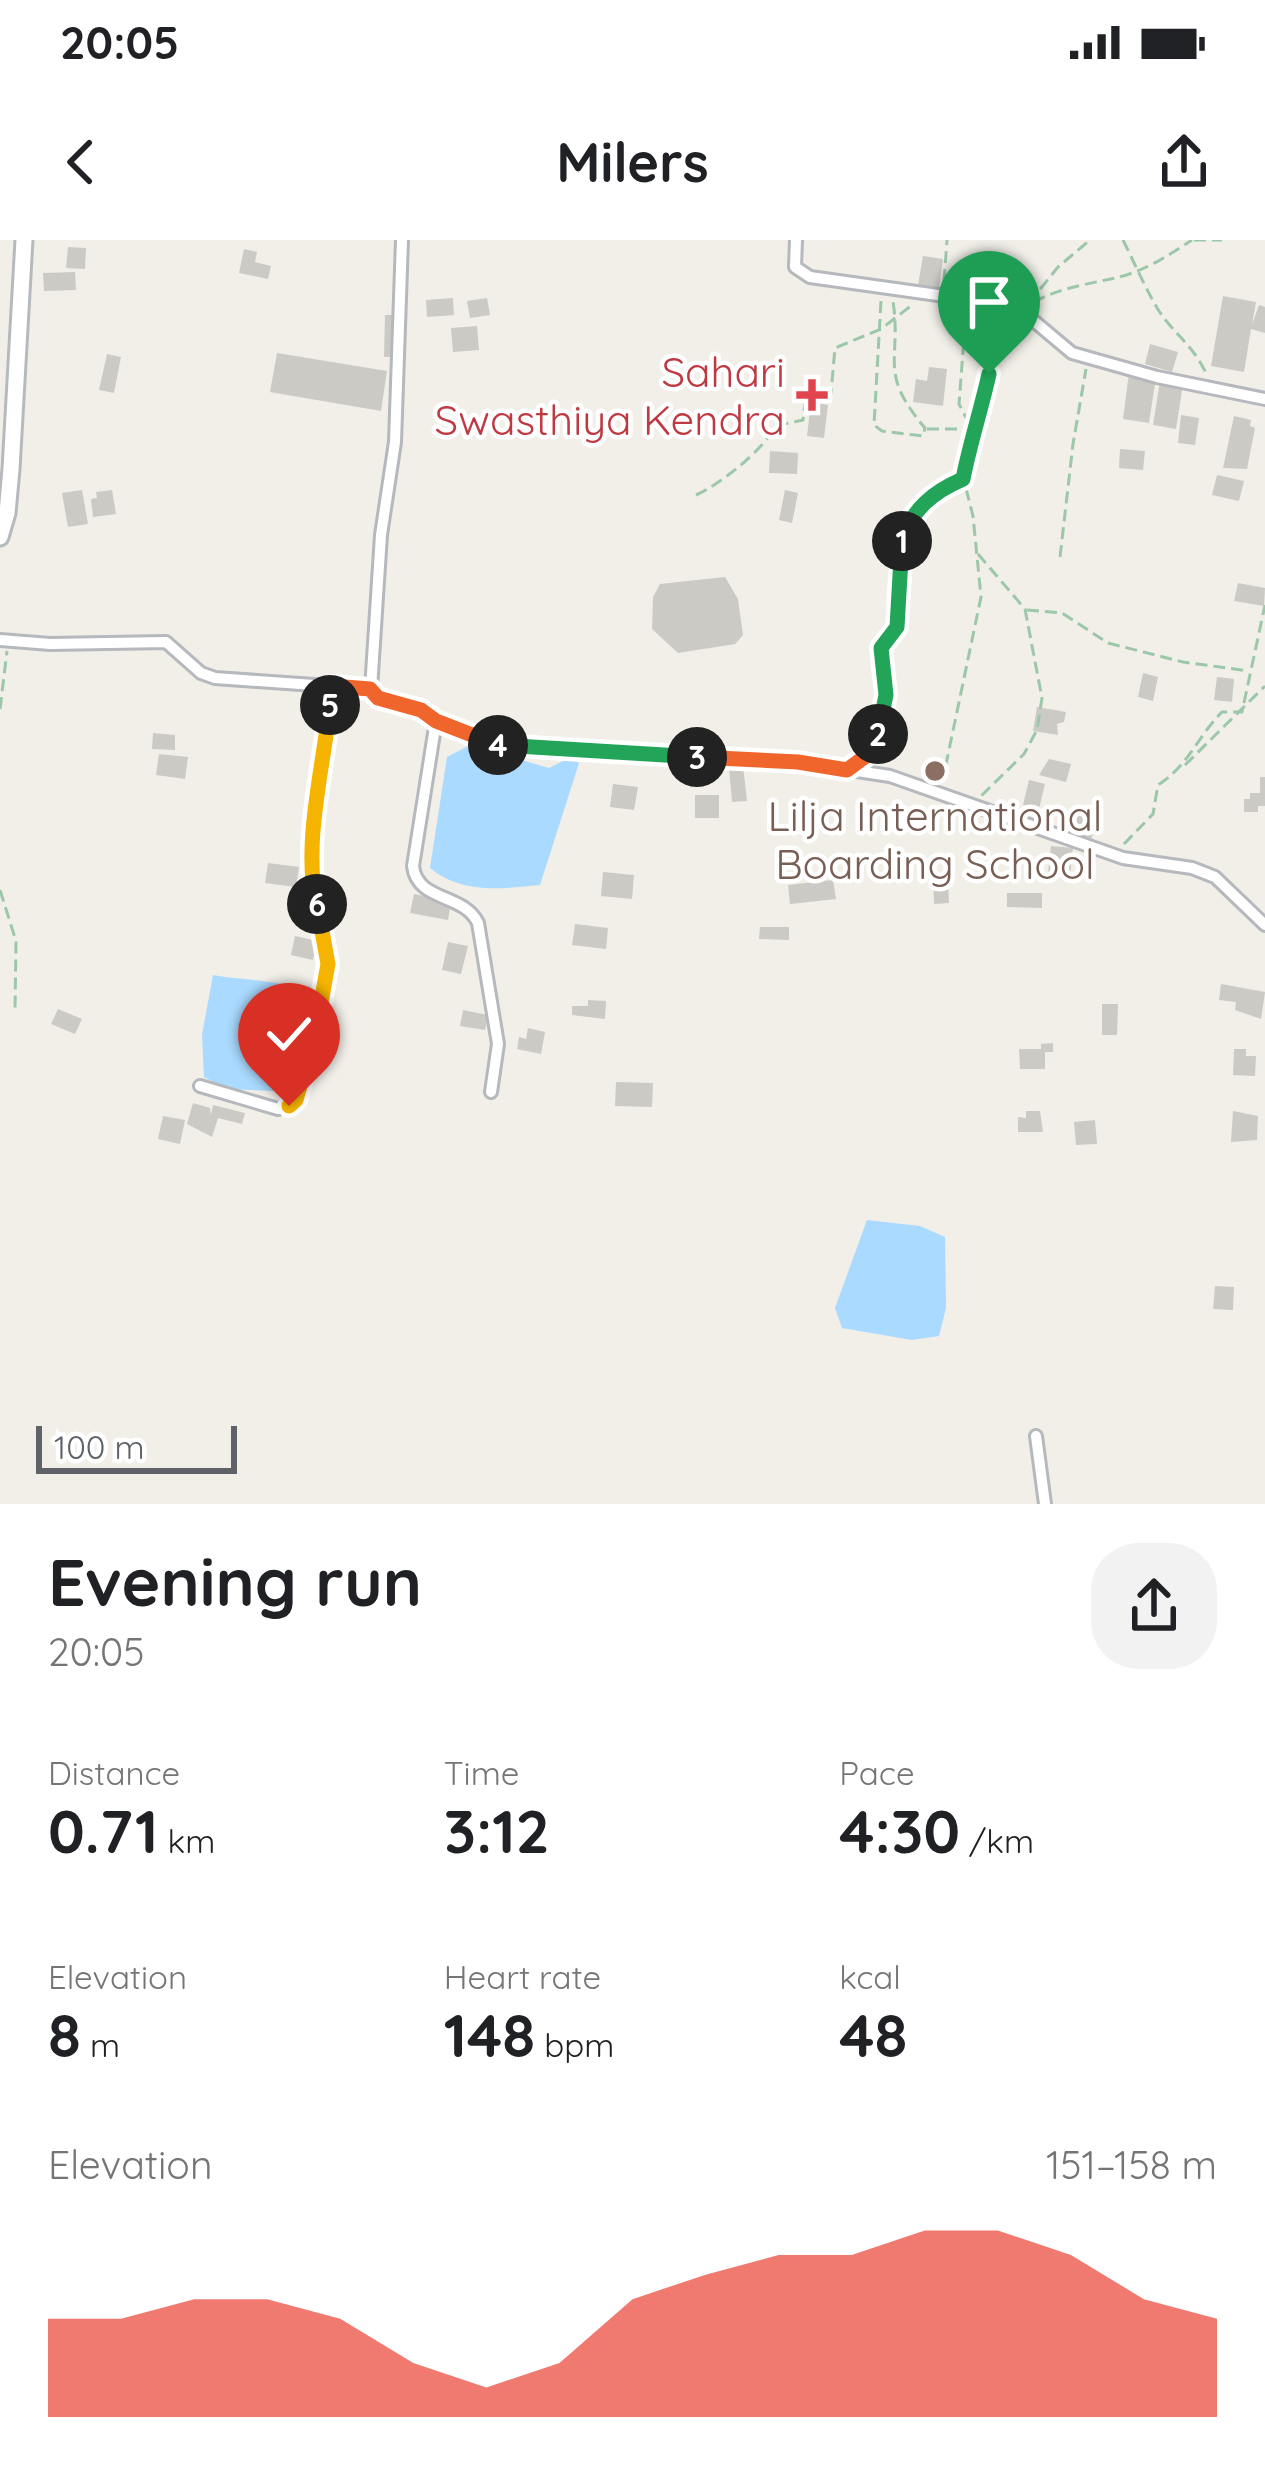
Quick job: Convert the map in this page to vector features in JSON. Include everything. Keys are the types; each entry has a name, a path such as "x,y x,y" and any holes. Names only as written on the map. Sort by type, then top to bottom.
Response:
{"main road":[{"path":"0,537 11,469 24,240"}],"street":[{"path":"370,689 381,535 395,442 403,240"},
{"path":"796,240 795,267 804,274 1022,310 1072,353 1088,359 1265,399"},
{"path":"3,641 166,642 206,676 370,689 378,698 421,710 436,721 506,748 798,762 890,776 1116,856 1192,868 1215,878 1265,925"},
{"path":"200,1086 278,1109 296,1100 328,964 311,884 332,686"},
{"path":"436,721 413,866 415,880 421,888 473,913 478,923 498,1043 491,1092"},
{"path":"1036,1436 1045,1504"}],"path":[{"path":"926,788 945,769 981,597 963,479 972,429 999,346 1058,267 1090,240"},
{"path":"1123,240 1159,309 1196,353 1206,373 1206,387"},
{"path":"1022,310 1048,295 1162,261 1193,240 1222,240"},
{"path":"885,287 895,381 925,428 923,436 882,431 874,425 885,287"},
{"path":"696,495 768,440 775,426 803,420 806,393 831,393 835,347 881,329 928,292"},
{"path":"972,429 959,404 963,319 975,299"},
{"path":"1060,557 1088,359"},
{"path":"925,428 972,429"},
{"path":"847,770 874,750 886,695 881,648 897,627 899,551 906,527 938,490 963,479"},
{"path":"972,805 1024,754 1037,730 1042,698 1025,609 976,553"},
{"path":"1242,712 1265,604"},
{"path":"1025,609 1062,613 1108,643 1183,662 1249,671"},
{"path":"0,709 3,641"},
{"path":"1116,856 1153,814 1158,785 1179,771 1265,686"},
{"path":"1179,771 1205,728 1222,712 1242,712"},
{"path":"0,890 16,941 15,1010"}],"water":[{"path":"470,745 549,768 571,757 579,763 540,885 468,886 430,868 447,757"},
{"path":"213,975 278,983 313,995 316,1006 297,1038 290,1076 273,1091 226,1089 204,1077 202,1035"},
{"path":"867,1220 920,1226 945,1237 946,1308 939,1336 912,1340 842,1328 835,1308"}],"building":[{"path":"68,247 86,248 85,269 66,268"},
{"path":"244,249 257,252 255,262 271,266 268,279 239,273"},
{"path":"923,256 943,259 939,288 918,285"},
{"path":"75,272 76,290 44,291 43,273"},
{"path":"1223,296 1256,302 1252,325 1259,305 1265,307 1265,333 1251,329 1244,372 1211,366"},
{"path":"453,298 454,315 427,317 426,300"},
{"path":"487,298 490,315 470,318 467,301"},
{"path":"385,315 396,315 395,357 384,357"},
{"path":"477,326 479,350 453,352 451,328"},
{"path":"1150,344 1178,352 1172,372 1145,364"},
{"path":"277,353 387,371 381,411 270,392"},
{"path":"107,354 121,357 114,393 99,390"},
{"path":"929,367 947,369 943,406 913,402 916,379 927,381"},
{"path":"1129,373 1156,377 1149,423 1123,419"},
{"path":"1160,381 1183,384 1176,429 1153,425"},
{"path":"811,402 828,405 824,438 807,436"},
{"path":"1181,415 1199,418 1195,445 1178,443"},
{"path":"1234,416 1251,420 1255,428 1247,469 1223,468"},
{"path":"1120,449 1145,451 1143,470 1119,468"},
{"path":"770,451 798,453 797,474 769,473"},
{"path":"1217,475 1244,481 1239,501 1212,495"},
{"path":"82,490 88,524 68,527 62,493"},
{"path":"112,490 116,514 93,517 91,499 97,498 96,492"},
{"path":"785,490 798,493 792,523 779,520"},
{"path":"725,577 738,599 743,635 735,644 678,653 652,629 653,597 660,584"},
{"path":"1238,583 1265,588 1264,606 1234,601"},
{"path":"1143,673 1158,677 1153,701 1138,697"},
{"path":"1217,677 1234,679 1232,702 1214,700"},
{"path":"1037,707 1066,712 1064,722 1057,724 1058,735 1033,731"},
{"path":"153,733 175,735 175,750 152,749"},
{"path":"159,754 188,757 185,779 156,775"},
{"path":"1049,759 1071,764 1066,782 1039,775"},
{"path":"743,766 747,801 732,802 729,767"},
{"path":"1260,777 1265,777 1265,806 1258,806 1258,812 1244,812 1244,799 1260,793"},
{"path":"1029,780 1045,784 1039,809 1023,805"},
{"path":"613,784 638,787 634,810 610,807"},
{"path":"695,795 719,795 719,818 695,818"},
{"path":"1075,807 1095,809 1092,838 1072,836"},
{"path":"1051,846 1073,848 1070,876 1048,873"},
{"path":"268,863 299,867 296,887 265,883"},
{"path":"603,872 634,875 632,899 601,896"},
{"path":"933,878 948,878 949,903 934,904"},
{"path":"833,880 836,899 790,904 788,885"},
{"path":"1007,893 1042,893 1042,908 1007,907"},
{"path":"414,894 451,901 448,920 410,913"},
{"path":"575,924 608,928 606,949 572,945"},
{"path":"760,927 789,927 789,940 759,939"},
{"path":"295,936 317,941 313,960 291,955"},
{"path":"448,942 468,946 461,974 442,970"},
{"path":"1221,984 1265,992 1261,1019 1235,1010 1236,1002 1219,1000"},
{"path":"588,1000 606,1001 605,1019 572,1015 572,1006 588,1006"},
{"path":"1102,1004 1118,1004 1117,1035 1102,1035"},
{"path":"58,1009 82,1019 75,1034 51,1024"},
{"path":"463,1010 488,1015 485,1030 460,1026"},
{"path":"528,1028 545,1032 541,1054 517,1049 519,1037 526,1039"},
{"path":"1053,1043 1053,1052 1045,1052 1045,1069 1020,1069 1019,1049 1041,1049 1041,1044"},
{"path":"1234,1049 1246,1049 1246,1056 1256,1056 1255,1076 1233,1075"},
{"path":"616,1082 653,1083 652,1107 615,1106"},
{"path":"193,1103 210,1108 211,1115 213,1105 245,1113 242,1124 218,1118 212,1137 187,1124"},
{"path":"1026,1111 1040,1111 1043,1132 1018,1132 1018,1117 1026,1118"},
{"path":"1233,1111 1258,1116 1257,1140 1231,1142"},
{"path":"163,1116 185,1120 180,1144 158,1139"},
{"path":"1095,1120 1097,1144 1076,1145 1074,1122"},
{"path":"1215,1286 1234,1287 1233,1310 1213,1309"}],"place":[{"name":"Sahari Swasthiya Kendra","path":"812,395"},
{"name":"Lilja International Boarding School","path":"935,771"}],"route":[{"path":"289,1106 296,1100 316,1030 328,964 311,884 332,686 370,689 378,698 421,710 436,721 506,748 798,762 847,770 874,750 886,695 881,648 897,627 899,551 906,527 938,490 963,479 989,374"}]}
